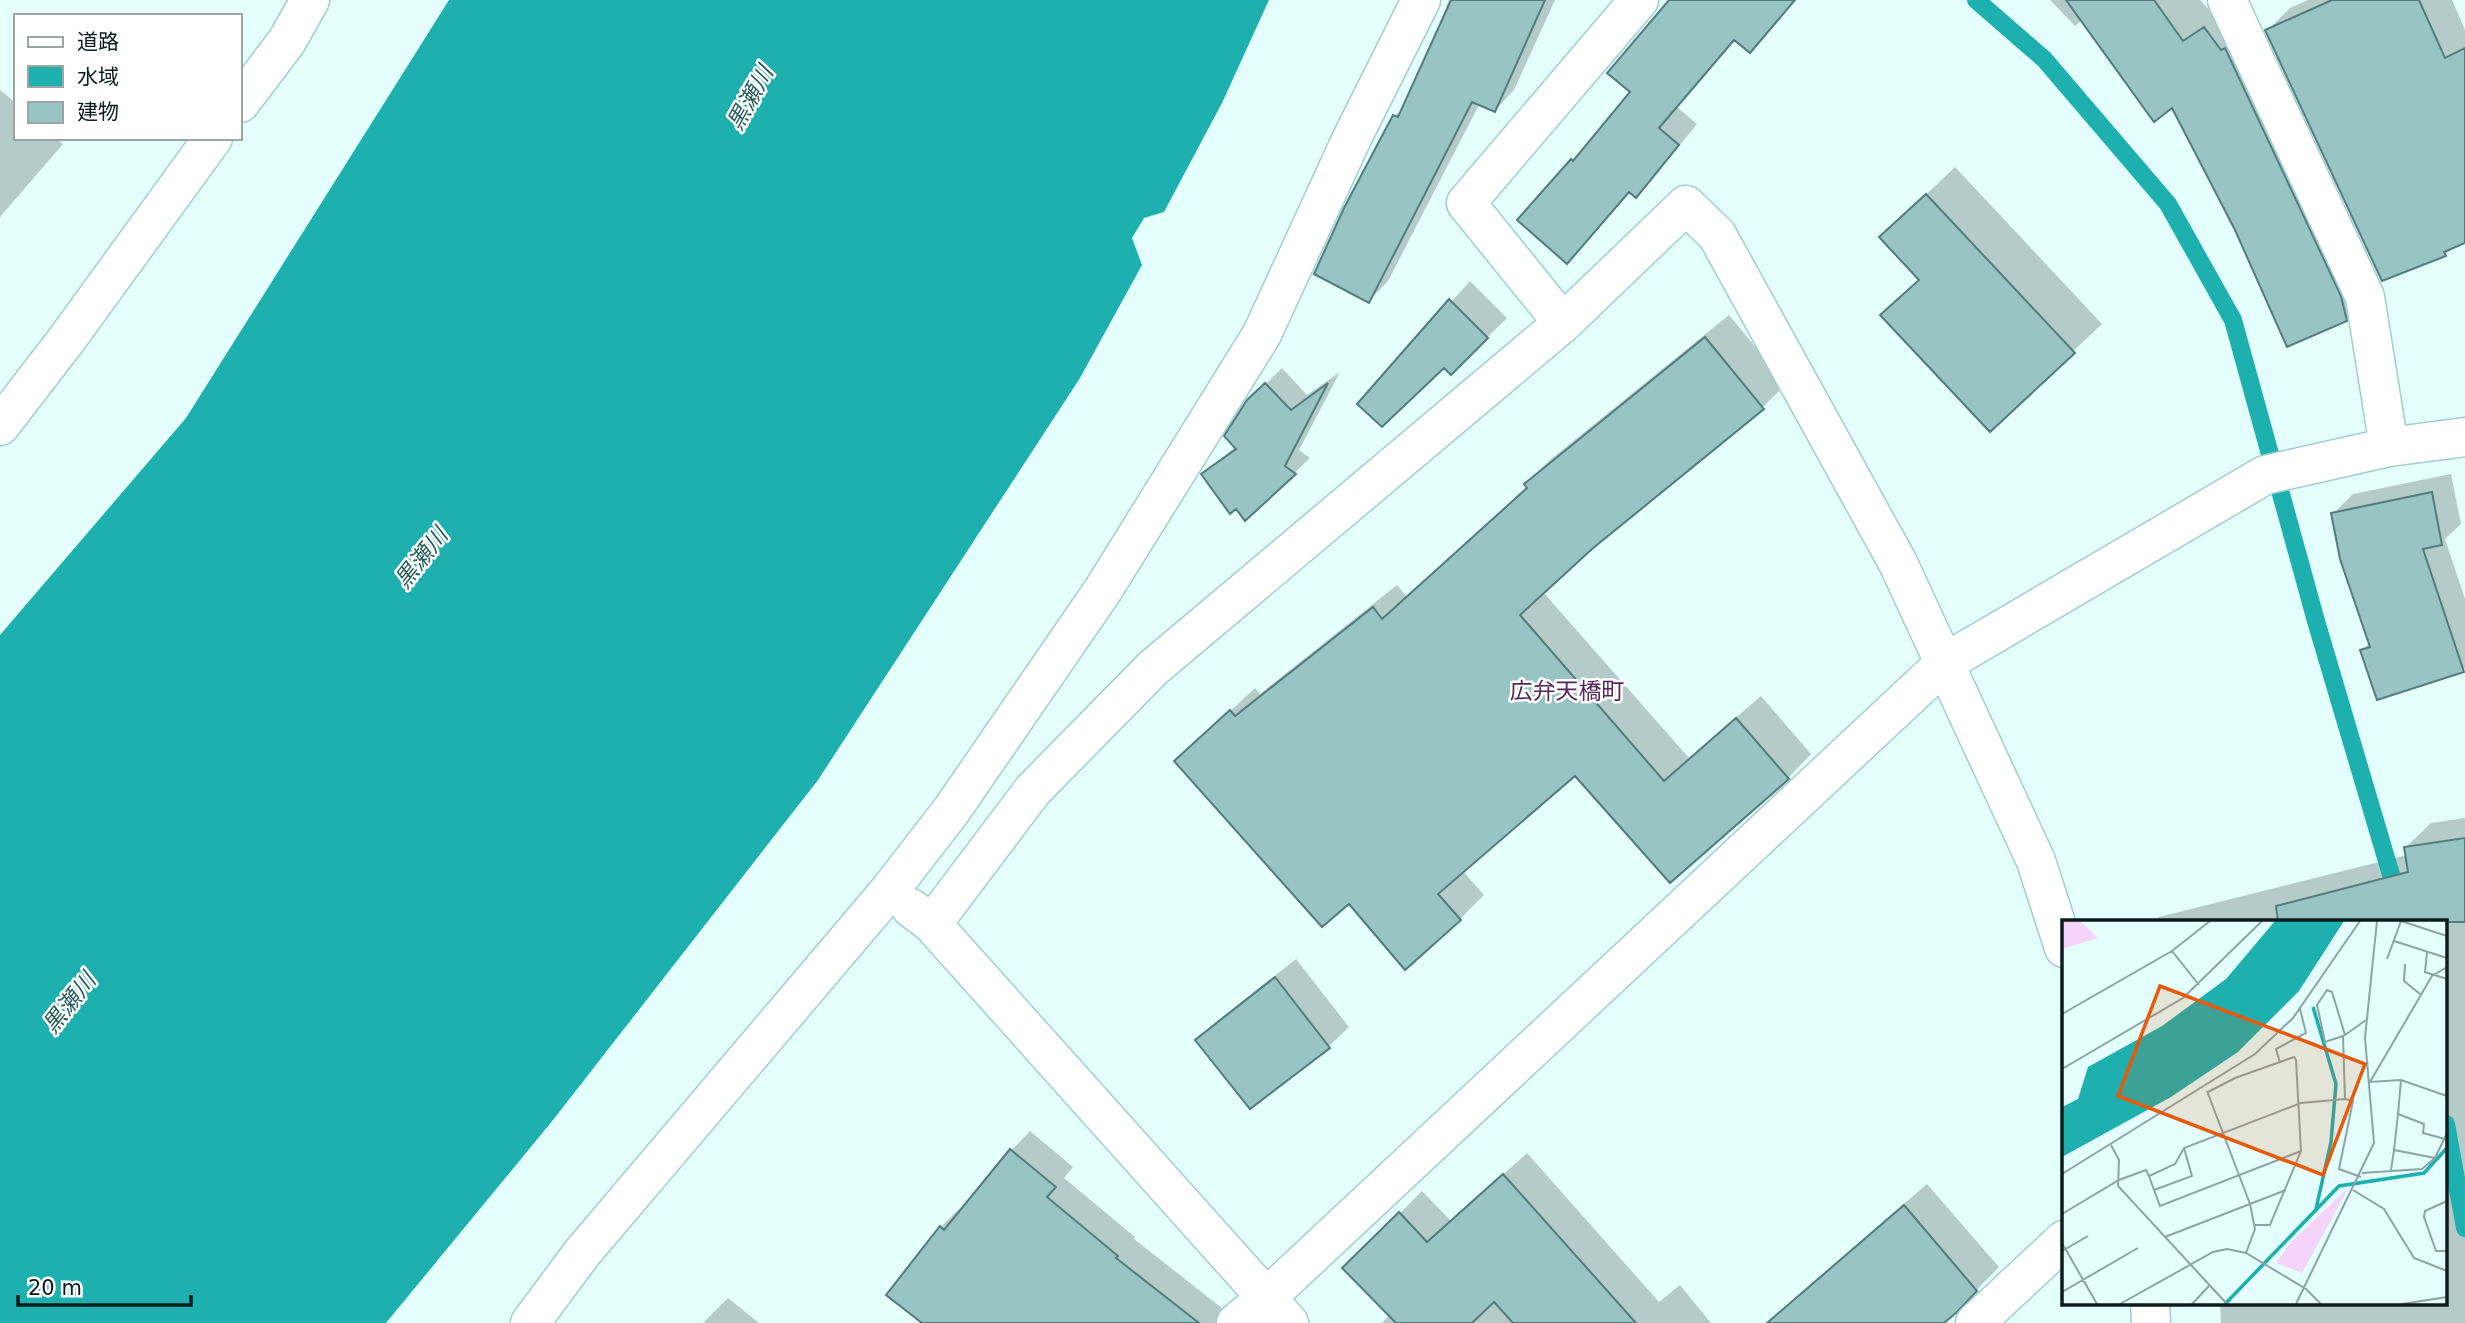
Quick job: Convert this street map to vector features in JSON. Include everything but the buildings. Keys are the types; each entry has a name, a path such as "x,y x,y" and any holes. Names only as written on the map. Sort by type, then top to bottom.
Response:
{"street":[{"path":"242,100 287,41 310,0"},
{"path":"530,1323 582,1253 889,891 951,811 1103,590 1262,334 1352,138 1421,0"},
{"path":"1563,323 1466,203 1639,0"},
{"path":"2227,0 2365,297 2389,447"},
{"path":"0,426 67,339 212,140"},
{"path":"932,924 1033,790 1153,668 1563,323 1686,205 1717,235 1898,563 2036,861 2062,942"},
{"path":"1237,1323 1277,1310 1946,662 2266,475 2389,447 2465,437"},
{"path":"889,891 932,924 1277,1310"},
{"path":"1975,1323 2062,1242"}],"water":[{"name":"黒瀬川","path":"449,0 1269,0 1222,103 1164,212 1144,218 1132,238 1142,265 1080,378 818,780 553,1120 386,1323 0,1323 0,635 186,418"}],"waterway":[{"path":"1976,0 2044,59 2168,204 2233,320 2316,621 2404,920"},
{"path":"2448,1135 2465,1228"}],"district":[{"name":"広弁天橋町","path":"1567,691"}]}
